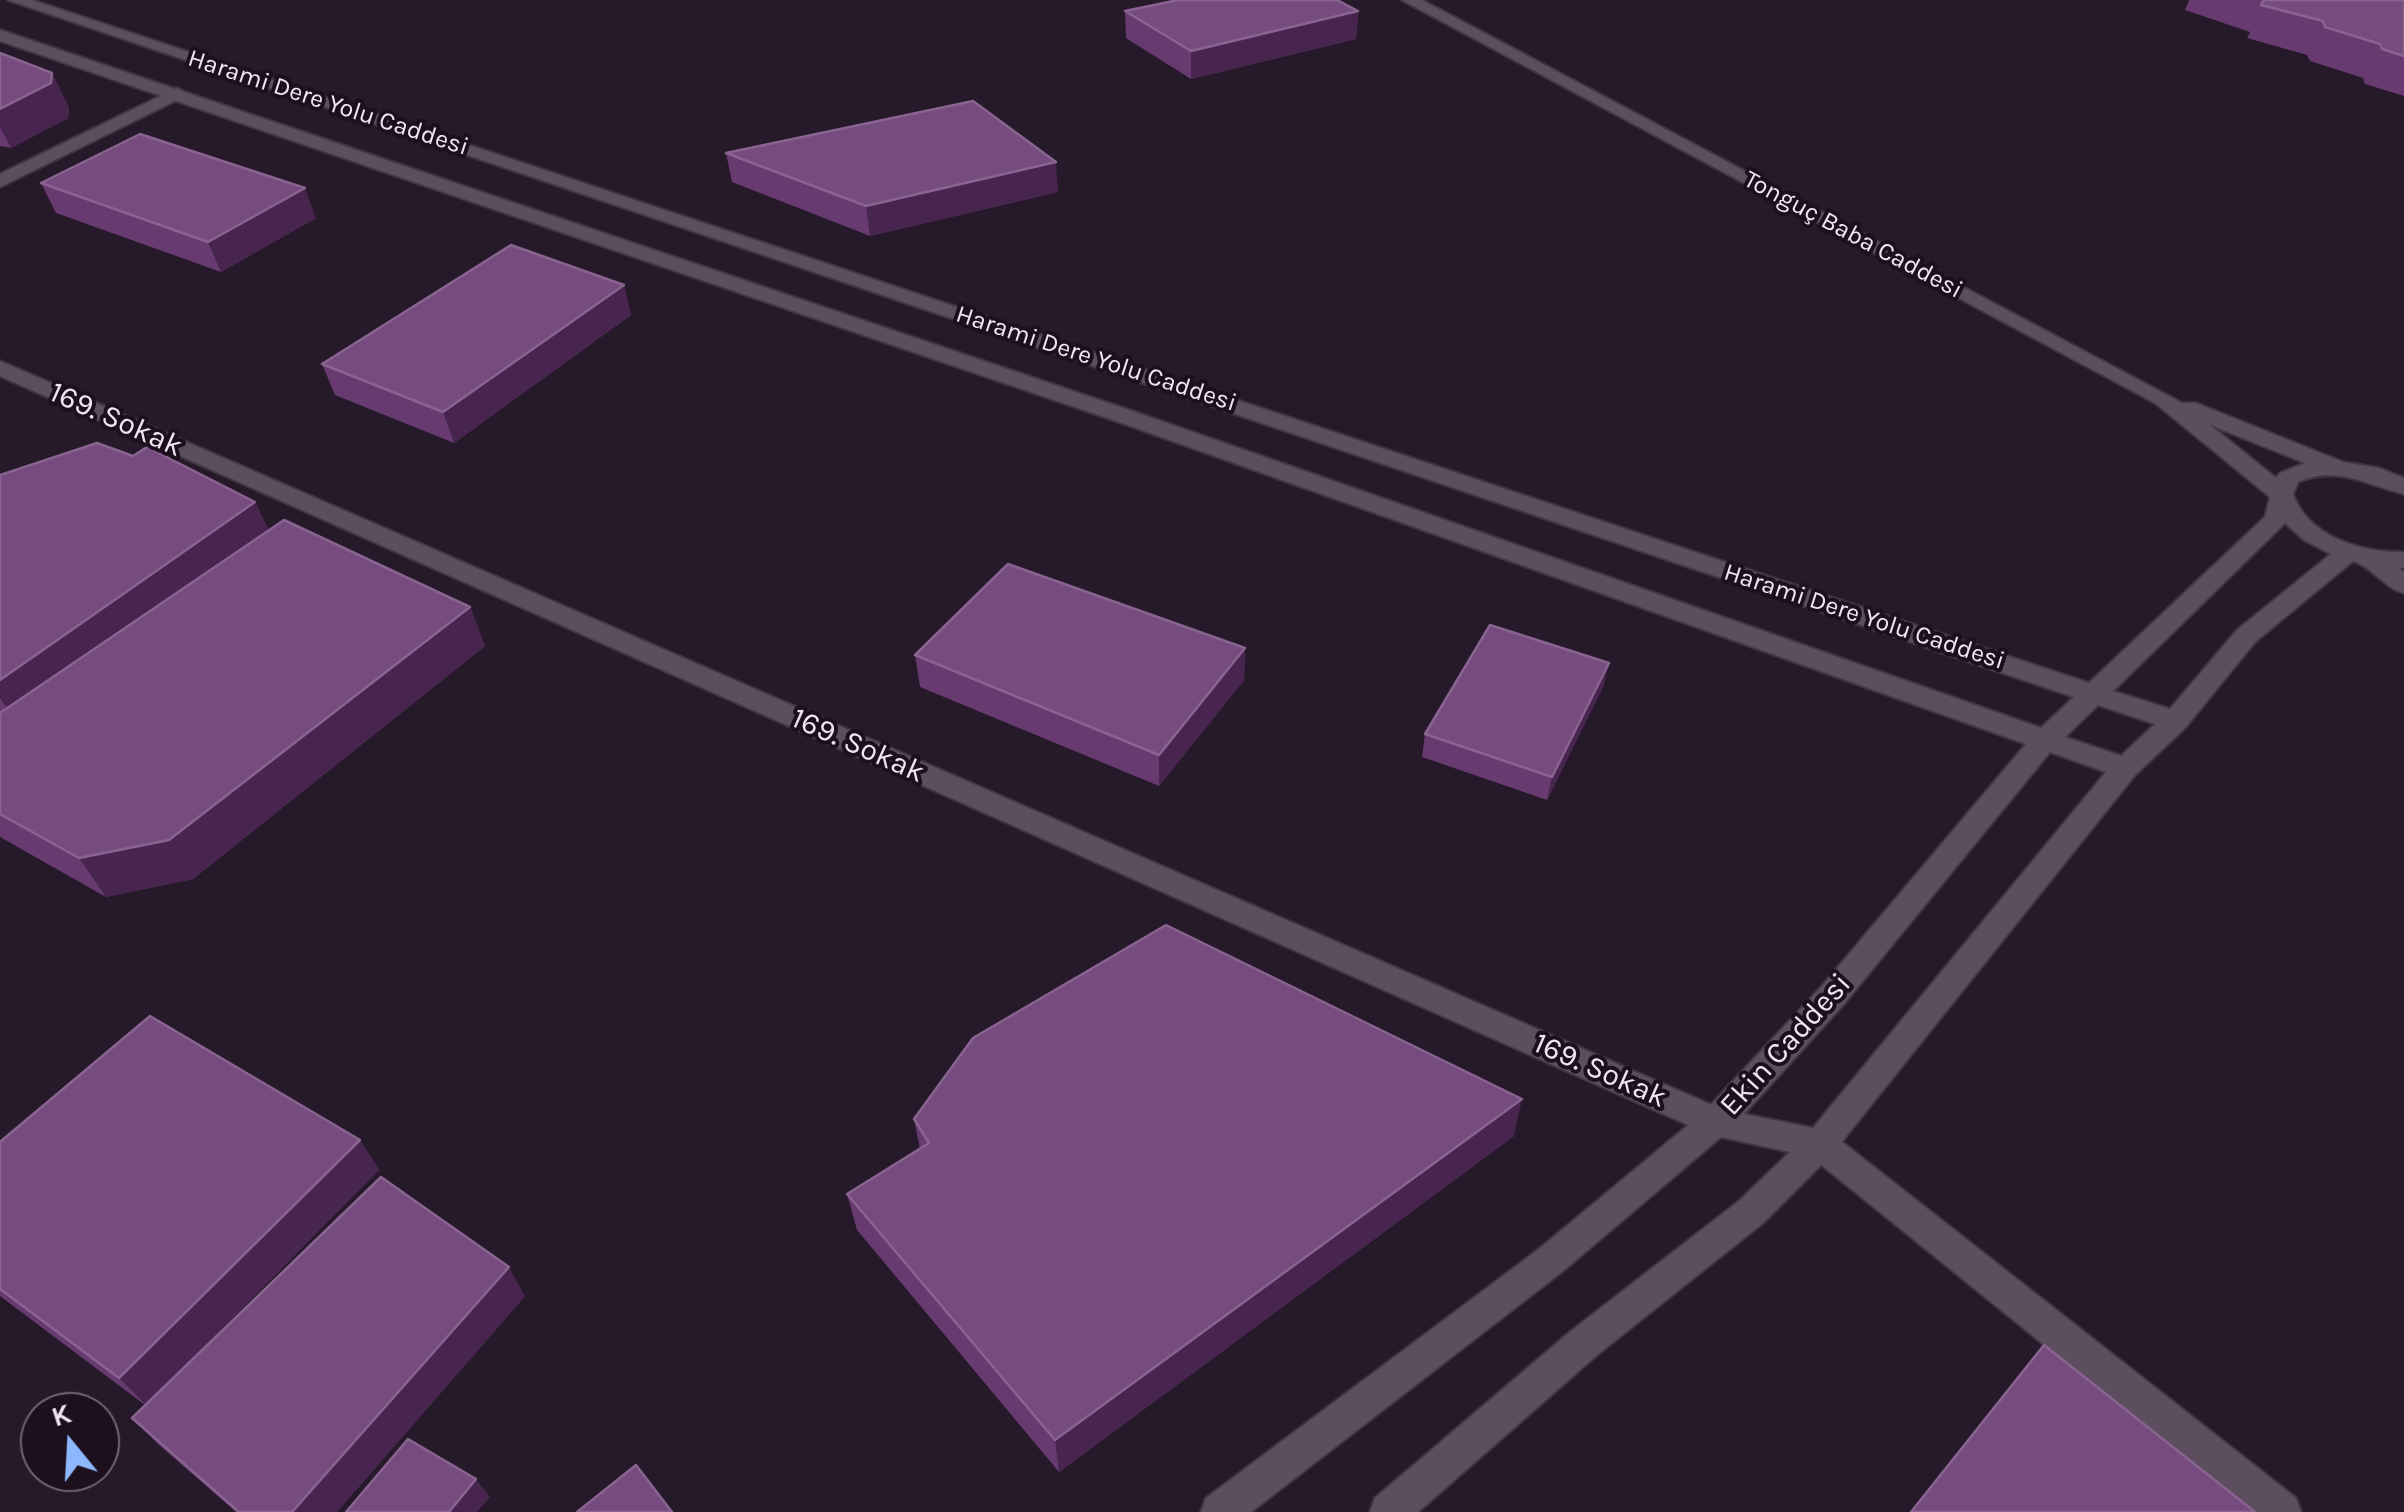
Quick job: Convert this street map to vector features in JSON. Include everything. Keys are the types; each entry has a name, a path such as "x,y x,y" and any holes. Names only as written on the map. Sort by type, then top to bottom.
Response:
{"street":[{"name":"Harami Dere Yolu Caddesi","path":"16,0 2176,721"},
{"name":"Tonguç Baba Caddesi","path":"1410,0 2163,398 2281,499 2313,536 2361,555"},
{"name":"Harami Dere Yolu Caddesi","path":"0,35 1127,417 2125,768"},
{"path":"0,180 177,93"},
{"name":"169. Sokak","path":"0,368 1716,1122 1820,1144"},
{"path":"2163,398 2338,468 2399,481"},
{"name":"Ekin Caddesi","path":"1220,1512 1551,1260 1716,1122 1833,996 2043,742 2275,520 2288,478 2309,469 2338,468"},
{"path":"2361,555 2404,585"},
{"path":"1390,1512 1584,1343 1751,1212 1820,1144 2125,768 2176,721 2246,636 2361,555 2404,560"},
{"path":"1820,1144 2282,1512"}],"building":[{"path":"1178,0 1337,0 1358,11 1191,51 1125,11"},
{"path":"2264,0 2404,0 2404,56 2325,27 2323,21 2261,5"},
{"path":"0,53 52,73 51,83 0,109"},
{"path":"973,101 1056,162 866,206 726,153"},
{"path":"140,134 305,188 208,242 41,183"},
{"path":"511,245 624,285 443,412 322,364"},
{"path":"97,443 133,456 147,447 255,502 0,680 0,475"},
{"path":"284,520 470,607 169,840 79,858 0,814 0,713"},
{"path":"1008,564 1245,648 1159,755 915,655"},
{"path":"1490,625 1609,663 1552,777 1425,734"},
{"path":"1166,925 1522,1099 1055,1440 847,1194 929,1143 914,1119 973,1038"},
{"path":"150,1016 360,1140 119,1378 0,1289 0,1142"},
{"path":"381,1177 509,1267 292,1512 239,1512 132,1418"},
{"path":"2044,1345 2255,1512 1911,1512"},
{"path":"408,1439 476,1479 449,1512 346,1512"},
{"path":"636,1465 672,1512 577,1512"}]}
